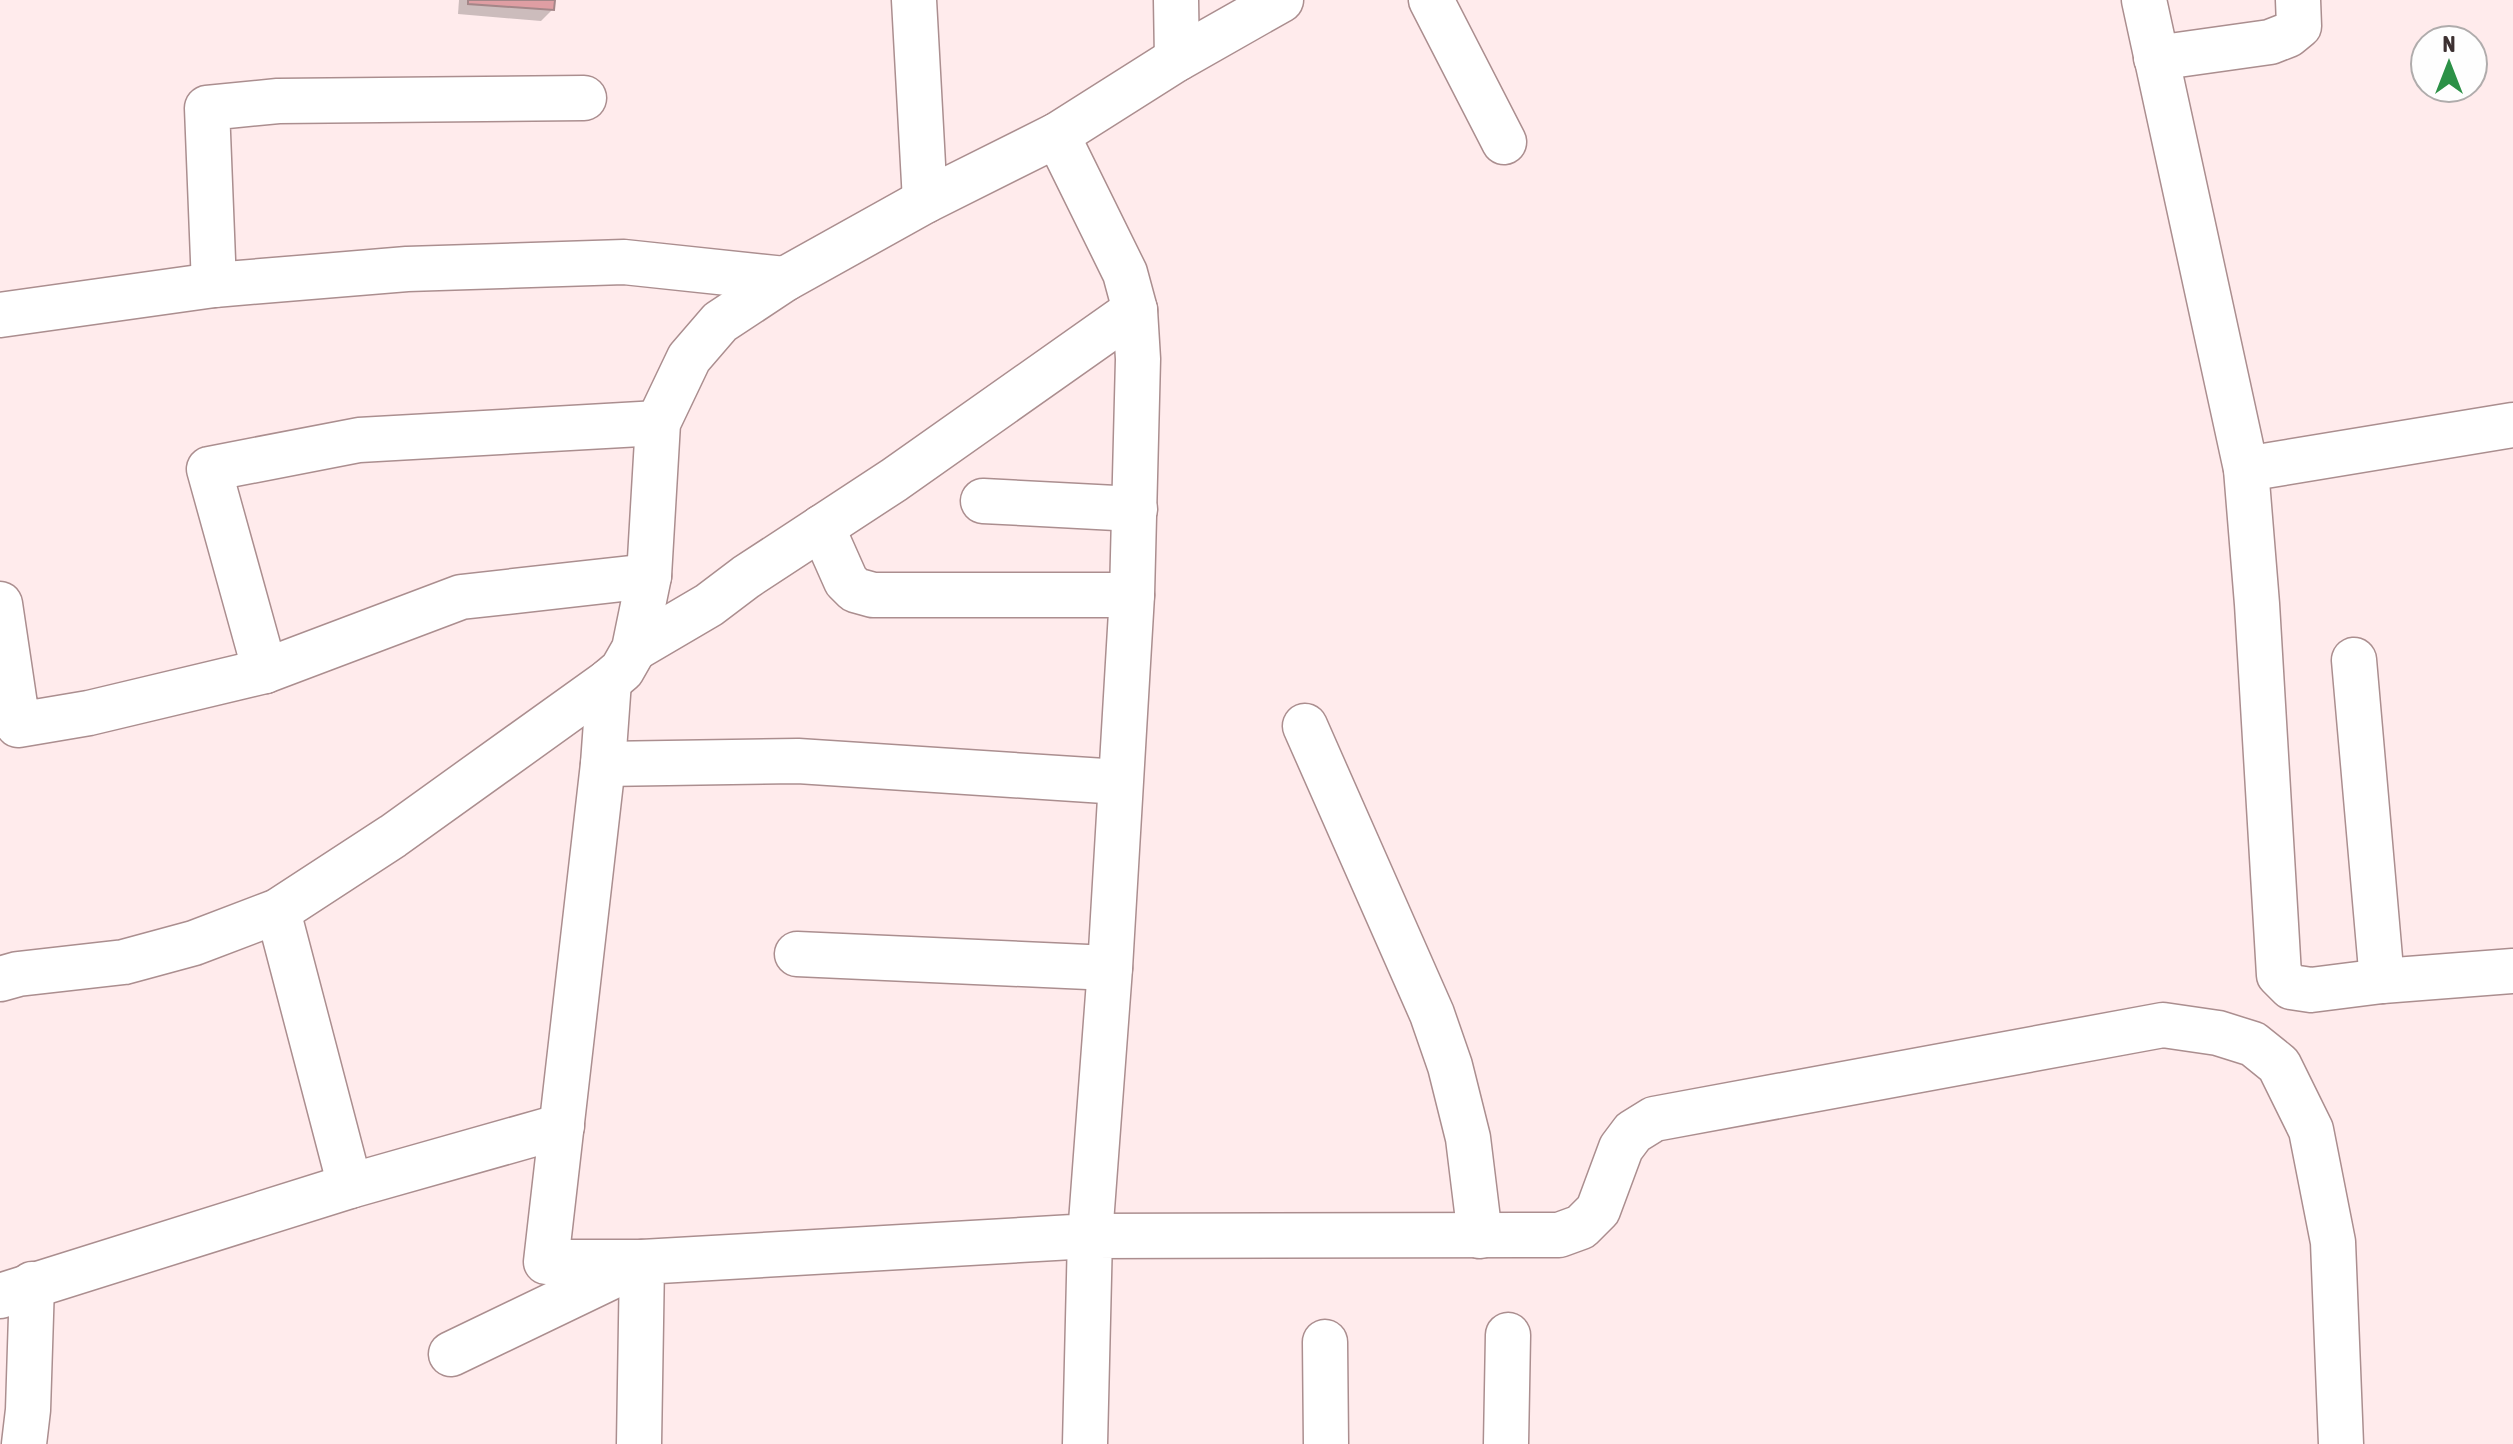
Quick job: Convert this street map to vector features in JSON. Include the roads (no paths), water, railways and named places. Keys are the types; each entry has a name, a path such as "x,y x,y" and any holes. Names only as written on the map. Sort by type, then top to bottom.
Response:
{"street":[{"path":"914,0 925,201"},
{"path":"1176,0 1177,59"},
{"path":"1281,0 1177,59 1057,135 925,201 785,279 720,322 689,358 658,423 649,576 622,665 603,764 546,1262 642,1262 1090,1236 1559,1235 1581,1227 1598,1210 1621,1148 1633,1132 1654,1119 2163,1025 2218,1033 2253,1044 2279,1065 2311,1130 2333,1242 2341,1444"},
{"path":"1431,0 1504,142"},
{"path":"2144,0 2246,469 2279,975 2291,987 2311,990 2513,971"},
{"path":"2156,58 2270,42 2288,35 2299,26 2298,0"},
{"path":"214,285 207,108 278,101 584,98"},
{"path":"1057,135 1125,273 1135,310 1138,359 1132,595 1110,968 1090,1236 1085,1444"},
{"path":"0,315 214,285 407,269 624,262 785,279"},
{"path":"0,979 18,974 124,962 194,943 278,911 393,836 622,665 746,577 894,480 1135,310"},
{"path":"265,671 209,469 359,440 658,423"},
{"path":"2246,469 2513,425"},
{"path":"983,501 1135,509"},
{"path":"822,527 846,581 855,590 873,595 1132,595"},
{"path":"0,604 18,725 89,713 265,671 461,597 649,576"},
{"path":"2354,660 2382,981"},
{"path":"1305,726 1432,1014 1450,1066 1468,1138 1480,1236"},
{"path":"603,764 798,761 1120,782"},
{"path":"278,911 350,1186"},
{"path":"797,954 1110,968"},
{"path":"24,1444 28,1410 16,1290 350,1186 562,1126"},
{"path":"451,1354 642,1262"},
{"path":"639,1444 642,1262"},
{"path":"1506,1444 1508,1335"},
{"path":"1325,1342 1326,1444"}]}
